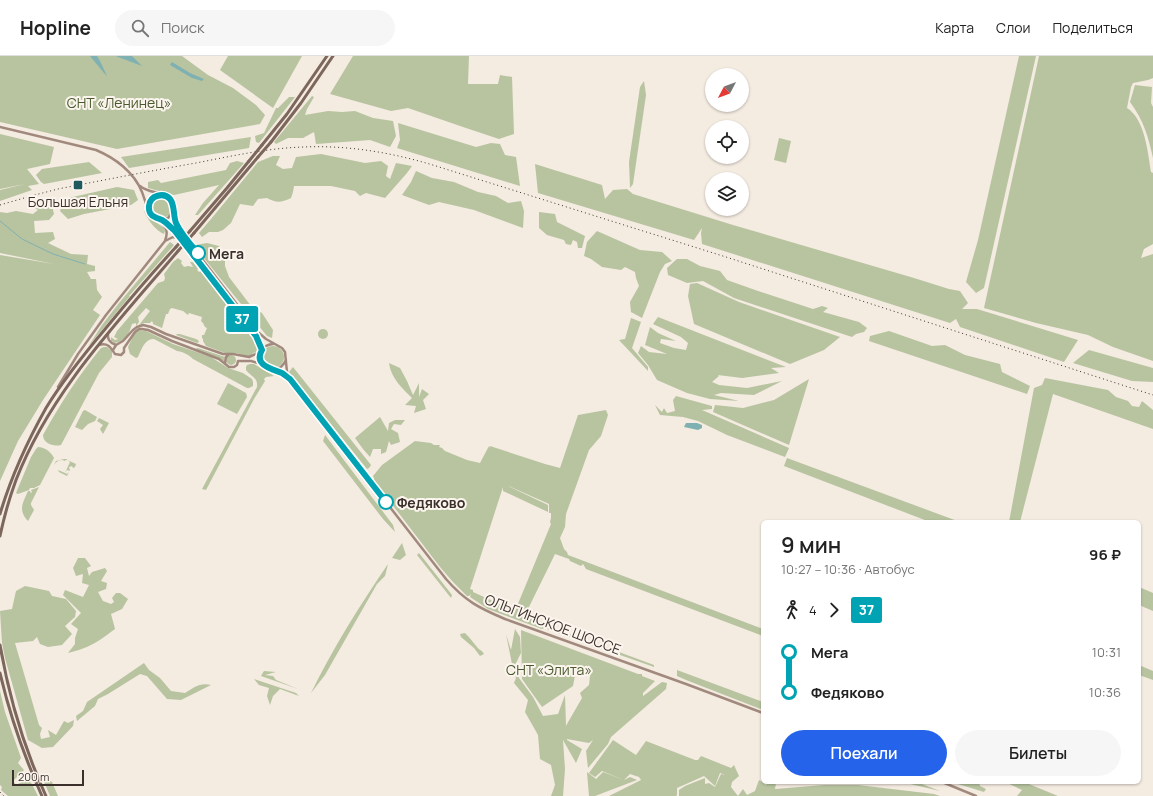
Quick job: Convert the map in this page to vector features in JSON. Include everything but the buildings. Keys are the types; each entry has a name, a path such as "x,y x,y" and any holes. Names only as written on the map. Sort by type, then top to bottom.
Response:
{"main road":[{"path":"50,402 93,343 227,188 287,114 327,56"},
{"path":"0,536 4,517 16,480 30,449 51,411 78,370 271,142 301,103 333,56"},
{"path":"0,127 96,150 106,155 123,166 138,184 149,210 153,217 166,228 167,235 165,241 106,315 78,354 29,439 12,478 0,514"},
{"path":"138,184 148,191 168,197 172,201 176,222 179,229 260,333 273,344"},
{"path":"149,210 151,200 158,195 163,195"},
{"path":"161,220 168,218 173,209"},
{"path":"157,219 169,225 256,336 261,351 260,358 266,367"},
{"path":"165,241 174,237 180,238"},
{"path":"113,350 137,327 143,325 223,354 235,354 249,357 261,351 266,346 273,344 279,345 285,352 287,372 290,379"},
{"path":"97,346 104,344 119,356 124,352 124,348 135,332 142,329 148,330 219,359 229,367 237,365 238,361"},
{"path":"109,332 109,342 121,345 124,348"},
{"path":"226,364 225,359 229,354"},
{"path":"235,354 238,361"},
{"path":"270,369 279,369 286,360"},
{"path":"238,361 250,361 281,373 290,379"},
{"name":"ОЛЬГИНСКОЕ ШОССЕ","path":"290,379 446,579 467,600 485,611 761,712"},
{"path":"0,645 14,708 46,796"},
{"path":"0,673 18,740 42,796"},
{"path":"947,784 976,796"}],"green space":[{"name":"СНТ «Ленинец»","path":"0,56 182,56 208,75 233,88 256,105 265,115 260,124 117,149 0,122"},
{"path":"228,56 302,56 273,108 220,70"},
{"path":"353,56 469,56 468,84 498,84 500,75 512,77 514,134 499,139 408,108 391,111 330,94"},
{"path":"1019,56 1036,56 984,288 976,293 966,282 978,240"},
{"path":"1039,56 1153,56 1153,78 1133,83 1127,108 1133,113 1142,128 1147,146 1151,172 1153,173 1153,244 1144,249 1141,258 1153,254 1153,361 1113,347 1088,335 1036,323 984,308"},
{"path":"644,81 646,95 633,184 630,188 629,162 640,87"},
{"path":"1135,85 1152,87 1151,103 1153,107 1153,158 1145,129 1130,102"},
{"path":"312,96 314,97 305,115 328,111 355,111 373,118 393,121 396,136 390,147 370,140 316,144 314,132 303,138 288,138 276,144 274,142"},
{"path":"289,97 295,97 259,143 256,142 255,136 264,133 276,108 278,108"},
{"path":"398,123 476,147 491,143 500,144 505,155 516,157 520,186 397,148 400,140"},
{"path":"0,134 54,147 50,164 27,169 39,184 28,186 32,190 0,201 0,190 25,184 0,189"},
{"path":"251,137 249,148 129,168 121,157"},
{"path":"779,138 791,141 786,163 774,160"},
{"path":"321,154 365,163 381,161 388,166 386,176 390,179 396,163 412,166 385,198 366,193 360,196 355,191 331,186 294,186 291,198 279,202 267,198 258,199 253,206 240,204 231,223 223,230 218,232 209,232 202,237 199,233 258,162 273,156 280,156 276,165 283,169 292,168 296,157"},
{"path":"237,161 244,163 198,215 195,215 203,203 219,185 174,195 148,188 148,182 158,180 161,183 226,170 230,163"},
{"path":"89,162 102,173 44,184 36,175 42,169"},
{"path":"535,164 602,185 605,199 613,190 627,189 633,194 733,225 960,291 968,303 962,309 977,309 1078,340 1064,362 960,327 956,319 950,323 702,244 702,228 694,240 538,193"},
{"path":"416,171 432,178 454,182 478,192 496,196 508,203 521,201 524,211 523,228 474,210 439,202 429,205 402,195 411,182"},
{"path":"117,187 134,190 138,200 131,205 84,214 68,219 60,211 64,199"},
{"path":"161,196 169,199 172,207 169,215 161,218 153,215 150,207 153,199"},
{"path":"50,197 54,214 49,220 34,221 35,233 53,232 55,239 48,243 71,254 88,255 87,264 95,266 95,271 87,272 91,279 96,279 97,290 102,297 93,310 100,315 43,400 18,441 0,481 0,255 54,264 0,253 0,212 7,213 16,211 33,214 38,210 31,205 35,202 45,207"},
{"path":"144,211 164,228 164,234 152,224"},
{"path":"539,212 555,214 557,222 585,236 582,248 578,248 577,242 573,240 571,245 566,244 564,240 547,235 539,228"},
{"path":"597,231 640,250 662,252 672,261 665,264 660,272 642,318 631,312 630,302 639,286 635,272 625,267 621,270 602,267 584,256 587,242"},
{"path":"170,242 174,245 129,296 88,347 102,325 119,303"},
{"path":"207,243 219,246 225,255 225,266 229,277 251,306 262,313 273,330 272,338 267,336 203,257 204,251 196,245"},
{"path":"178,258 182,261 181,263 184,267 193,267 190,262 193,262 198,269 197,270 199,272 201,271 256,341 258,346 256,352 251,356 245,356 237,353 225,353 206,346 202,335 204,335 207,328 201,321 202,317 189,313 188,315 183,311 172,308 168,314 166,314 162,328 153,324 152,321 150,323 139,325 150,311 146,308 138,317 139,322 136,326 136,323 132,324 128,334 122,341 115,343 111,341 111,337 115,340 118,339 114,337 117,331 158,283 164,281 164,274"},
{"path":"677,259 687,259 700,266 720,271 727,280 813,309 822,306 828,308 823,312 859,322 867,328 864,332 856,334 852,337 734,298 703,281 687,283 668,275 667,268"},
{"path":"697,283 739,302 840,337 824,350 790,364 694,324 688,296 690,284"},
{"path":"658,317 786,367 771,368 779,373 742,378 718,375 719,376 712,382 719,385 747,388 782,381 754,395 721,393 714,395 739,401 710,399 687,393 657,380 648,365 638,353 641,346 649,352 667,354 645,345 650,327 658,333 676,341 661,339 660,343 686,350 688,343 681,337 653,324"},
{"path":"631,318 641,322 632,348 648,367 648,371 619,340 625,339"},
{"path":"321,329 325,329 327,330 327,338 321,339 318,336 318,332"},
{"path":"139,330 146,331 173,344 211,357 228,368 243,373 252,379 253,386 247,388 190,356 154,339 146,342 136,358 130,354 128,347 134,334"},
{"path":"889,331 932,346 945,345 965,355 1000,364 1002,372 1030,386 1027,394 869,341 870,336"},
{"path":"176,335 196,339 199,342 197,343"},
{"path":"273,346 281,349 284,357 281,365 273,368 265,365 262,357 265,349"},
{"path":"107,347 112,351 112,357 99,373 61,445 49,444 43,438 43,435 49,423 77,379 101,348"},
{"path":"198,348 225,357 224,361 195,349"},
{"path":"1089,350 1153,368 1153,382 1132,381 1073,363"},
{"path":"229,355 233,355 235,356 235,364 229,365 226,362 226,358"},
{"path":"389,363 400,368 413,395 419,383 419,397 422,389 429,394 423,400 426,409 414,413 416,406 405,405 412,398 395,378"},
{"path":"254,364 274,376 266,377 264,379 265,381 206,490 202,489 257,387 255,379 246,370 247,365"},
{"path":"293,367 371,465 369,468 367,469 289,372"},
{"path":"1045,378 1108,390 1116,397 1128,401 1132,406 1139,407 1142,401 1153,410 1153,429 1053,394 1021,520 1009,520 1034,388 1042,385"},
{"path":"809,379 789,445 713,412 715,405 743,408 774,400"},
{"path":"228,383 246,393 247,397 237,414 217,404"},
{"path":"676,396 712,406 712,409 702,410 789,448 785,457 727,435 698,421 683,417 660,415 655,405 662,412 664,408 667,413 675,411 673,400"},
{"path":"85,410 97,417 95,421 88,424 82,430 75,427 83,411"},
{"path":"606,410 608,415 601,436 589,450 566,514 565,527 560,538 568,555 761,628 761,635 586,569 583,564 581,566 570,561 569,559 555,554 527,611 532,618 546,625 654,665 654,667 488,609 470,597 471,594 467,596 440,567 391,501 387,498 374,480 373,476 382,465 415,441 440,445 439,447 445,451 467,460 480,463 489,446 489,448 490,446 560,468 578,415","holes":["504,484 549,504 549,513 551,513 551,524 515,611 473,592 473,590 470,589 503,487 503,491 548,512 548,505"]},
{"path":"380,417 388,431 389,423 395,420 405,420 401,425 394,424 391,429 398,433 400,442 391,445 389,441 386,452 381,454 381,449 373,449 370,457 355,438"},
{"path":"99,418 109,423 103,434 100,429 103,425 97,421"},
{"path":"325,435 393,525 395,532 383,519 323,441"},
{"path":"38,447 48,450 54,458 40,485 18,494 16,493 31,457"},
{"path":"787,458 955,520 925,520 784,466"},
{"path":"68,460 76,464 73,468 72,466 69,467 70,471 67,470 65,473 70,462"},
{"path":"58,470 67,474 69,472 67,476"},
{"path":"39,487 31,503 34,510 28,521 24,516 22,506 28,491 31,493 31,490"},
{"path":"402,543 406,555 400,560 392,558"},
{"path":"419,553 452,595 451,598 417,555"},
{"path":"78,558 85,558 91,566 87,568 89,576 92,572 105,568 107,571 101,581 107,583 106,589 98,592 103,601 111,604 114,602 112,598 116,593 120,593 128,599 122,609 111,614 115,629 93,644 68,653 75,644 78,629 71,624 81,613 63,595 65,590 83,597 89,585 82,583 83,574 76,576 73,568"},
{"path":"388,564 385,576 377,584 325,675 311,693 347,627"},
{"path":"25,586 49,591 52,596 66,599 76,611 75,617 65,626 72,634 62,645 48,647 40,644 37,637 33,641 15,643 39,725 42,728 40,734 41,739 50,737 48,730 56,735 64,721 68,723 74,720 73,726 53,747 42,748 28,740 2,643 0,611 12,609 16,591"},
{"path":"1141,588 1153,593 1153,611 1141,606"},
{"name":"СНТ «Элита»","path":"515,629 520,637 521,653 515,665 519,678 533,697 543,716 558,714 565,695 566,726 582,698 580,693 589,685 590,676 576,670 573,686 542,707 522,679 521,630 638,674 642,674 642,676 655,681 643,693 643,696 662,682 667,683 666,689 611,737 608,744 588,768 586,751 593,740 589,743 567,739 582,749 576,763 563,740 565,769 563,796 551,796 555,785 551,765 540,759 538,735 525,712 528,700 514,683 516,678 506,634 511,650"},
{"path":"465,633 484,654 480,656 474,648 461,637 460,634"},
{"path":"144,663 149,670 160,678 171,691 185,693 194,687 203,684 211,685 181,700 167,699 147,676 140,674 98,699 95,706 77,721 76,716 83,711 87,702"},
{"path":"1141,666 1153,671 1153,680 1141,676"},
{"path":"677,670 761,701 761,709 686,680 677,676"},
{"path":"264,671 276,672 265,675 273,676 276,680 298,689 261,676"},
{"path":"254,679 296,693 299,696 280,689 273,696 270,705 267,696 269,688 259,685"},
{"path":"0,691 5,712 21,758 18,763 24,770 13,781 16,785 27,779 32,784 38,796 8,796 1,790"},
{"path":"613,740 636,755 646,741 695,760 698,760 701,756 731,768 734,765 739,776 732,782 731,787 738,796 679,796 679,790 705,778 705,784 709,783 715,787 721,774 726,775 720,773 715,786 704,776 677,788 676,796 609,796 641,780 639,777 630,774 624,780 602,771 595,777 589,773"},
{"path":"587,772 596,779 603,772 624,780 630,777 637,780 595,796 589,796"},
{"path":"42,777 52,782 58,796 50,796"},
{"path":"759,780 761,784 776,784 775,789 824,785 858,785 940,796 738,796 743,789 747,795 755,791"},
{"path":"910,784 922,784 940,791"},
{"path":"958,784 980,784 980,786 986,789 984,792"},
{"path":"1009,784 1029,784 1058,796 1017,796 1022,790"}],"water":[{"path":"90,56 97,56 107,76 104,73"},
{"path":"116,56 132,56 142,66 118,57"},
{"path":"172,62 190,73 204,79 202,81 192,78 170,65"},
{"path":"686,423 697,423 702,425 702,428 698,430 684,427"}],"waterway":[{"path":"0,221 22,239 53,254 85,264"}],"railway":[{"path":"0,205 58,189 236,155 290,148 321,147 338,147 371,151 404,157 436,166 726,257 1153,395"},
{"path":"0,792 4,796"}],"bus line":[{"name":"37","path":"198,253 179,229 174,215 172,201 163,195 154,197 149,206 150,213 153,217 161,220 174,230 256,336 262,350 260,352 262,363 266,367 281,373 290,379 386,502"}],"place":[{"name":"Большая Ельня","path":"78,185"},
{"name":"Мега","path":"198,253"},
{"name":"Федяково","path":"386,502"}]}
